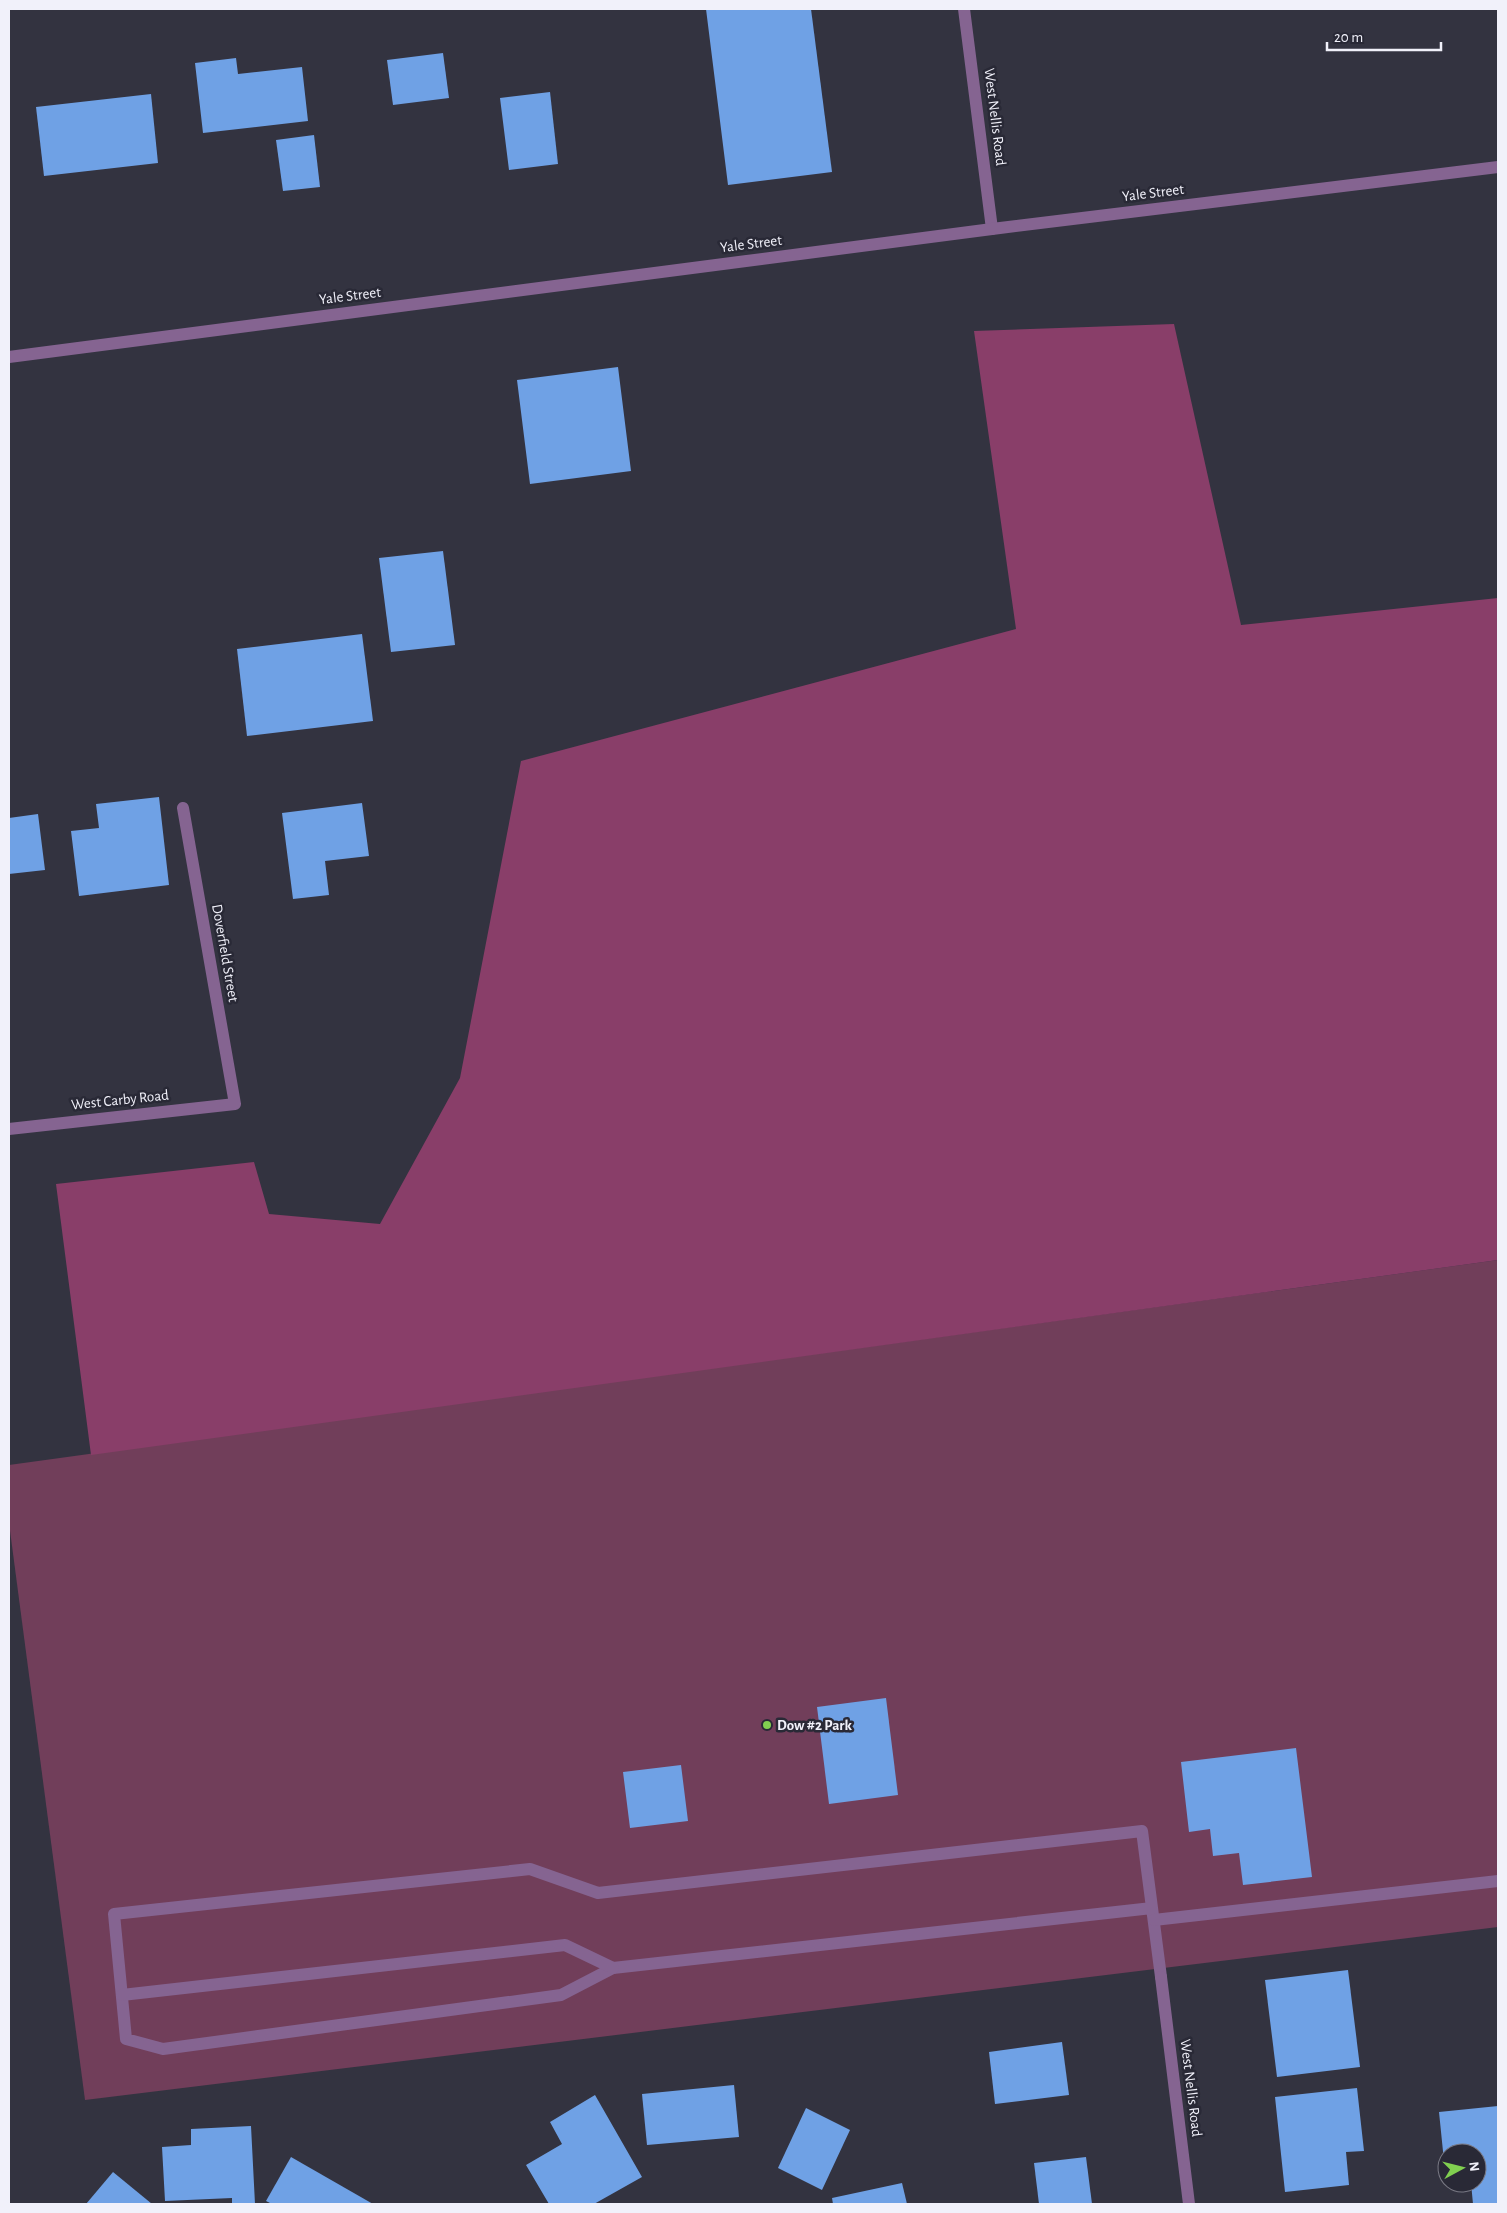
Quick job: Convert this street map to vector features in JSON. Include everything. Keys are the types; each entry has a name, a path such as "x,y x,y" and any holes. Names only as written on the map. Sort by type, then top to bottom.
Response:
{"street":[{"name":"West Nellis Road","path":"964,9 992,229"},
{"name":"Yale Street","path":"9,357 992,229 1498,168"},
{"name":"Doverfield Street","path":"183,808 235,1104"},
{"name":"West Carby Road","path":"9,1129 235,1104"},
{"name":"West Nellis Road","path":"122,1995 114,1914 530,1869 598,1893 1142,1830 1189,2204"},
{"path":"613,1968 566,1945 122,1995 126,2039 163,2049 561,1995 613,1968 1498,1881"}],"shaded area":[{"path":"1174,324 1241,625 1498,598 1498,1260 91,1455 56,1184 254,1162 269,1214 380,1224 460,1078 521,761 1016,629 974,331"},
{"name":"Dow #2 Park","path":"1498,1260 1498,1927 85,2100 9,1523 9,1465"}],"building":[{"path":"706,9 811,9 832,172 728,185"},
{"path":"443,53 449,98 393,105 387,60"},
{"path":"236,58 238,74 302,67 308,121 203,133 195,63"},
{"path":"550,92 558,164 509,170 500,98"},
{"path":"151,94 158,163 44,176 36,107"},
{"path":"314,135 320,187 283,191 276,140"},
{"path":"618,367 631,471 530,484 517,380"},
{"path":"443,551 455,645 391,652 379,558"},
{"path":"362,634 373,721 247,736 237,649"},
{"path":"159,797 169,885 79,896 71,831 99,828 96,804"},
{"path":"362,803 369,856 325,861 329,895 293,899 282,813"},
{"path":"38,814 45,870 9,874 9,818"},
{"path":"886,1698 898,1795 829,1804 817,1707"},
{"path":"1296,1748 1312,1877 1243,1885 1239,1853 1213,1856 1210,1829 1189,1832 1181,1762"},
{"path":"681,1765 688,1821 630,1828 623,1772"},
{"path":"1348,1970 1360,2067 1277,2077 1265,1980"},
{"path":"1062,2042 1069,2095 995,2104 989,2052"},
{"path":"734,2085 739,2137 647,2145 642,2094"},
{"path":"1357,2088 1364,2151 1346,2152 1349,2185 1285,2192 1275,2097"},
{"path":"595,2095 642,2177 594,2204 549,2204 526,2165 562,2144 550,2122"},
{"path":"1498,2106 1498,2203 1473,2204 1472,2193 1487,2193 1487,2143 1442,2143 1439,2112"},
{"path":"806,2108 850,2130 822,2190 778,2168"},
{"path":"251,2126 255,2204 232,2204 232,2198 165,2201 162,2147 191,2145 191,2129"},
{"path":"291,2157 373,2204 272,2204 266,2201"},
{"path":"1086,2157 1092,2204 1039,2204 1034,2163"},
{"path":"113,2172 152,2204 86,2204"},
{"path":"902,2183 907,2204 833,2204 832,2198"}],"place":[{"name":"Dow #2 Park","path":"767,1725"}]}
